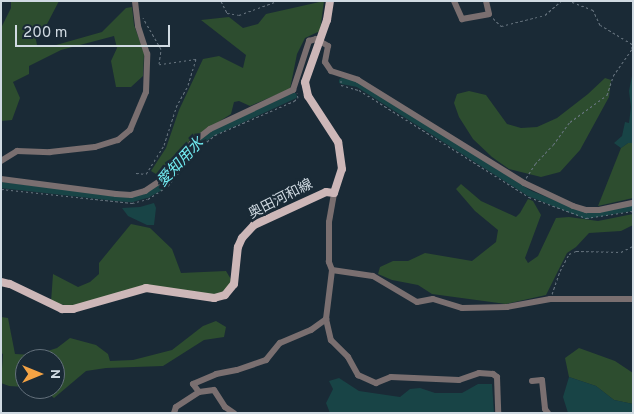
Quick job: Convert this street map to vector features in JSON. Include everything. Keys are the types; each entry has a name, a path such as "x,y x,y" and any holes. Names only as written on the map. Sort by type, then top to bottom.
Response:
{"main road":[{"name":"奥田河和線","path":"1,282 10,284 62,309 72,309 146,288 214,298 225,295 234,284 238,247 242,238 254,225 326,192 334,193 342,169 338,142 308,96 305,82 321,40 330,1"}],"street":[{"path":"454,1 462,19 489,14 486,1"},
{"path":"1,161 17,151 50,152 95,146 118,140 130,130 146,92 147,54 138,26 135,3"},
{"path":"1,179 116,194 131,195 145,191 163,179 192,142 210,129 293,90 309,41 316,39 321,40 328,46 325,62 331,71 358,80 524,183 573,206 586,210 599,210 633,203"},
{"path":"334,193 329,222 329,262 332,270 326,319 331,340 348,357 358,376 376,383 391,377 459,380 479,373 493,374 497,377 498,413"},
{"path":"332,270 373,276 417,302 433,299 462,308 507,307 550,299 633,299"},
{"path":"199,392 193,384 216,374 236,370 266,360 280,343 311,330 326,319"},
{"path":"532,381 542,380 545,409 548,413"},
{"path":"174,413 176,406 199,392 214,390 225,407 234,413"}],"path":[{"path":"221,1 226,13 239,15 277,1"},
{"path":"489,14 500,26 545,14 561,1"},
{"path":"524,183 534,164 553,145 570,122 607,95 613,76 632,49 632,44 600,25 593,10 570,1"},
{"path":"135,3 161,49 159,64 196,59 188,86 176,107 164,145 146,174 136,173"},
{"path":"1,189 132,203 148,199 168,186 200,148 215,135 294,101 298,98 296,91 293,90"},
{"path":"550,299 560,271 569,254 576,251 621,252 633,246"}],"shaded area":[{"path":"11,1 59,1 46,26 34,30 37,45 49,47 102,32 126,8 132,7 134,25 144,53 143,76 131,87 116,87 111,61 117,48 114,36 61,50 29,66 29,74 13,82 20,98 12,120 1,121 1,28 11,8"},
{"path":"324,1 320,31 305,38 297,54 290,89 250,106 239,101 234,102 231,114 190,140 161,177 151,171 166,148 179,110 203,59 219,56 243,68 246,55 201,20 229,17 243,28 258,24 266,14"},
{"path":"633,71 633,143 628,143 621,148 614,143 622,136 625,122 629,123 631,107 629,91"},
{"path":"605,78 611,80 609,97 580,150 560,172 541,177 509,169 492,157 473,139 459,117 454,103 457,94 469,91 486,95 507,124 521,128 537,127 557,118"},
{"path":"628,143 633,143 633,198 598,206 621,148"},
{"path":"461,184 481,201 516,217 528,199 533,201 541,215 525,258 528,263 538,256 556,218 569,217 598,221 633,214 633,225 621,231 589,233 576,247 567,253 546,295 506,304 432,294 418,285 392,280 378,274 380,267 393,261 408,261 425,253 472,261 496,242 498,230 475,211 456,189"},
{"path":"154,203 156,208 154,225 147,225 128,216 122,208 140,207"},
{"path":"131,224 150,228 172,249 181,273 226,271 232,281 225,291 213,295 147,285 73,307 51,302 53,274 78,287 90,282 99,274 99,263"},
{"path":"1,317 8,318 15,354 15,386 1,383 3,354 1,353"},
{"path":"216,321 226,327 224,337 204,340 163,366 106,368 86,371 65,389 65,349 54,349 70,338 96,345 108,354 110,361 133,360 172,350 203,326"},
{"path":"579,348 615,361 633,373 633,404 614,400 596,386 569,377 565,358"},
{"path":"569,377 596,386 614,400 633,404 633,413 568,413 563,397"},
{"path":"339,378 359,391 400,397 410,389 420,388 435,393 462,393 478,384 492,384 494,413 330,413 326,403 333,389 329,381"}],"waterway":[{"name":"愛知用水","path":"342,81 358,84 529,193 586,216 633,208"},
{"name":"愛知用水","path":"1,185 116,198 132,199 147,195 160,188 196,145 211,134 294,96"}]}
